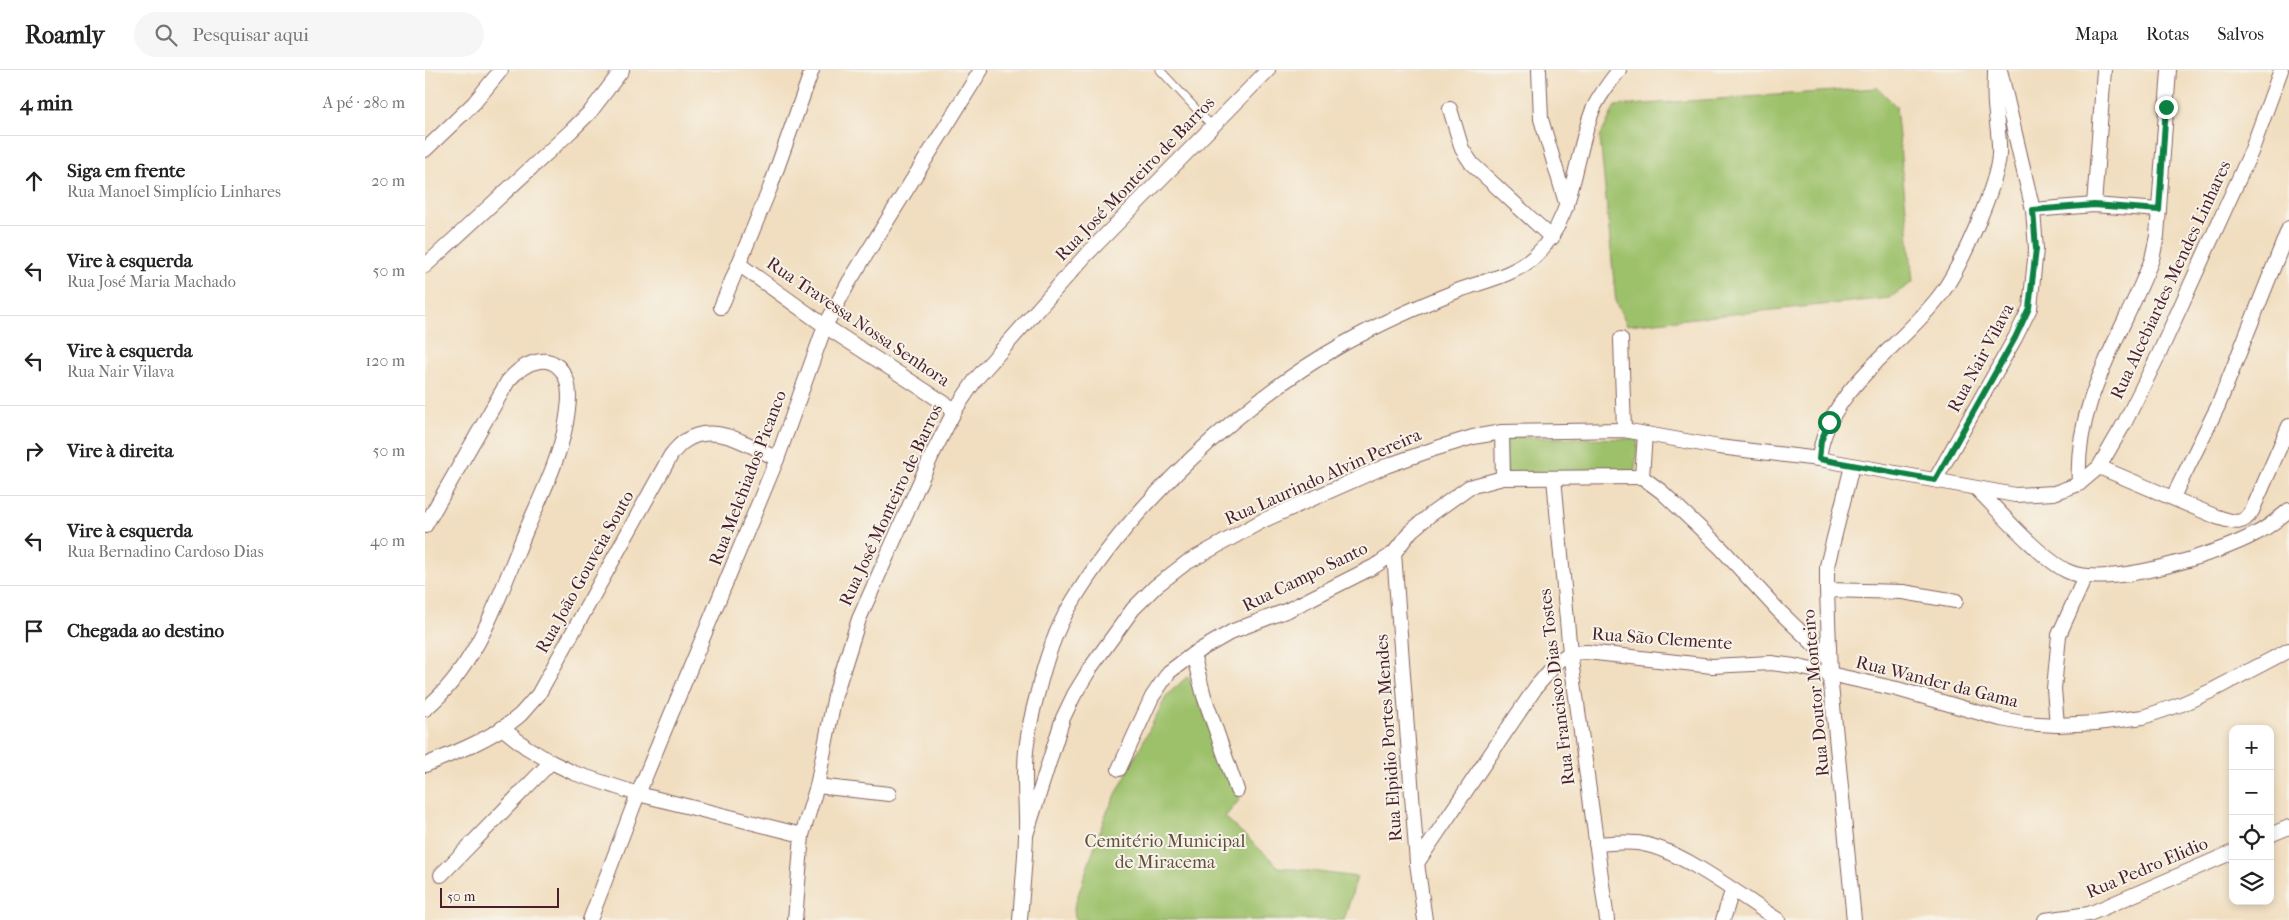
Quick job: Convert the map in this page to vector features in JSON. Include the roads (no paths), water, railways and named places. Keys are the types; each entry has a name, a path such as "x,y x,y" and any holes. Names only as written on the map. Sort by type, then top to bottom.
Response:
{"street":[{"path":"425,150 474,103 501,70"},
{"path":"425,266 571,131 591,111 622,70"},
{"path":"721,307 740,265 770,188 812,70"},
{"name":"Rua Melchiados Picanco","path":"590,920 638,794 777,459 825,326 853,274 981,70"},
{"name":"Rua José Monteiro de Barros","path":"795,920 802,835 817,786 835,695 859,619 932,455 955,410 975,379 1079,264 1268,70"},
{"path":"1539,70 1541,119 1567,206"},
{"path":"1020,920 1026,835 1026,752 1037,696 1051,649 1068,608 1094,569 1152,500 1248,408 1318,358 1402,313 1460,290 1505,275 1533,258 1552,238 1567,206 1581,144 1592,110 1619,70"},
{"path":"1819,459 1821,441 1838,405 1872,367 1914,326 1942,292 1971,237 1998,168 1995,70"},
{"name":"Rua Nair Vilava","path":"1935,480 2015,338 2029,308 2036,249 2033,210 2000,70"},
{"path":"2094,205 2104,70"},
{"path":"2074,487 2084,418 2108,354 2143,284 2152,259 2159,210 2169,70"},
{"name":"Rua Alcebiardes Mendes Linhares","path":"2074,487 2099,467 2125,422 2251,152 2281,70"},
{"path":"1450,110 1462,149 1472,164 1552,238"},
{"path":"2033,210 2094,205 2159,210"},
{"path":"2173,498 2218,406 2289,228"},
{"name":"Rua Travessa Nossa Senhora","path":"740,265 825,326 955,410"},
{"path":"1621,339 1624,430"},
{"path":"425,526 508,381 519,368 534,361 549,361 560,369 567,382 569,402 566,425 552,469 481,636 468,660 449,688 425,709"},
{"path":"2099,467 2217,517 2237,523 2244,522 2252,511 2289,426"},
{"name":"Rua Laurindo Alvin Pereira","path":"1026,835 1063,718 1074,695 1133,609 1156,586 1186,563 1262,521 1386,466 1473,437 1502,432 1624,430 1719,447 1819,459 1977,489 2024,495 2043,495 2074,487"},
{"path":"1502,432 1503,478"},
{"name":"Rua João Gouveia Souto","path":"425,765 502,728 520,715 538,695 671,455 685,441 701,433 718,434 740,440 777,459"},
{"path":"1645,434 1642,477 1662,492 1693,524 1721,548 1778,610 1829,659"},
{"name":"Rua Doutor Monteiro","path":"1852,466 1827,566 1827,590 1830,676 1854,920"},
{"name":"Rua Campo Santo","path":"1119,769 1152,697 1169,672 1193,654 1233,631 1288,610 1354,578 1394,553 1411,531 1449,500 1469,487 1503,478 1642,477"},
{"name":"Rua Francisco Dias Tostes","path":"1554,478 1570,653 1607,920"},
{"path":"1977,489 2051,560 2067,572 2085,577 2113,575 2171,565 2216,552 2255,535 2289,510"},
{"name":"Rua Elpidio Portes Mendes","path":"1394,553 1417,863 1425,920"},
{"path":"2057,725 2053,689 2059,635 2085,577"},
{"path":"1827,590 1903,592 1956,601"},
{"name":"Rua Wander da Gama","path":"1830,676 1850,678 1897,689 2001,719 2023,723 2057,725 2097,723 2143,717 2182,704 2211,692 2289,650"},
{"name":"Rua São Clemente","path":"1417,863 1536,687 1558,661 1570,653 1587,652 1713,666 1771,663 1830,676"},
{"path":"1193,654 1204,696 1237,790"},
{"path":"502,728 525,747 574,773 638,794 802,835"},
{"path":"441,875 551,762"},
{"path":"817,786 889,794"},
{"path":"2274,833 2289,827"},
{"path":"1596,844 1625,842 1643,844 1665,850 1713,877 1778,920"},
{"name":"Rua Pedro Elidio","path":"2045,920 2089,914 2229,854"},
{"path":"1723,920 1733,891"}],"lane":[{"path":"1160,70 1212,126"}],"park label":[{"name":"Cemitério Municipal de Miracema","path":"1165,851"}]}
